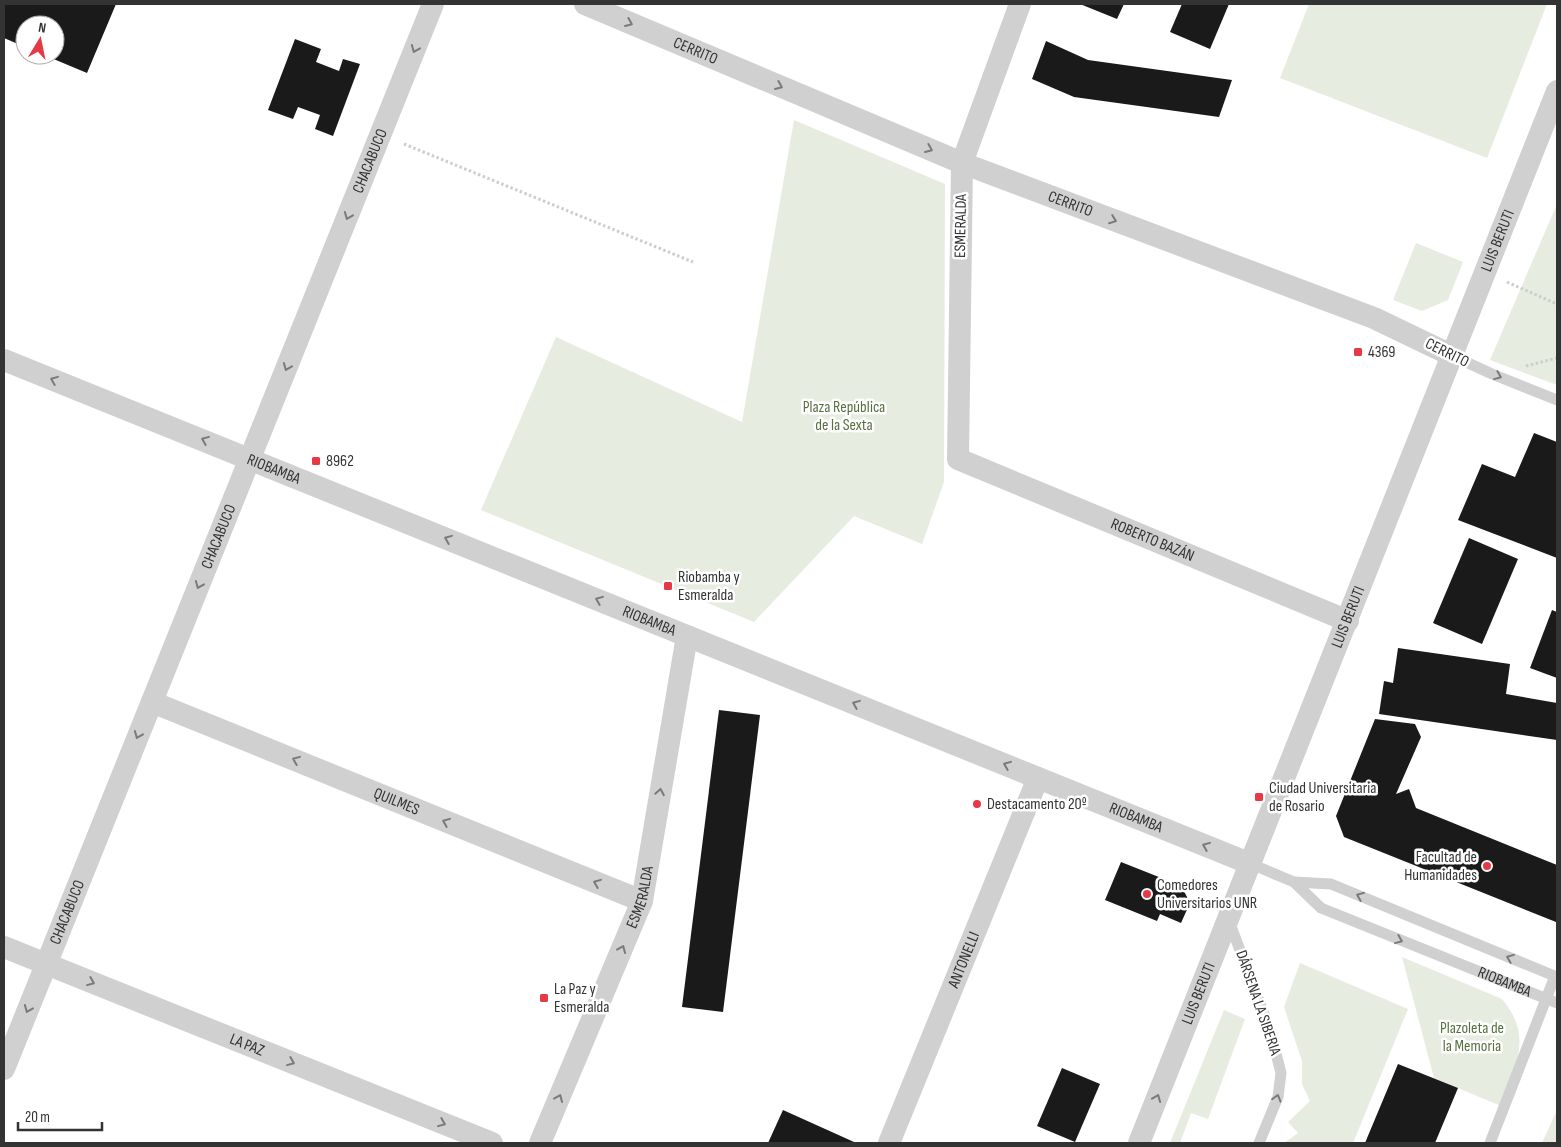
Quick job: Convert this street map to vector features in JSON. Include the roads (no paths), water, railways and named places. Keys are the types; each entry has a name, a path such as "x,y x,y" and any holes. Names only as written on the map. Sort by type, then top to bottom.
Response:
{"street":[{"name":"CHACABUCO","path":"4,1069 433,4"},
{"name":"CERRITO","path":"584,4 962,163 1374,318 1454,356"},
{"name":"ESMERALDA","path":"958,459 962,163 1020,4"},
{"name":"LUIS BERUTI","path":"1139,1143 1454,356 1557,91"},
{"name":"RIOBAMBA","path":"4,360 1251,864"},
{"name":"ROBERTO BAZÁN","path":"958,459 1348,621"},
{"name":"ESMERALDA","path":"540,1143 642,901 687,636"},
{"name":"QUILMES","path":"152,702 642,901"},
{"name":"ANTONELLI","path":"889,1143 1038,778"},
{"name":"LA PAZ","path":"4,947 492,1143"}],"lane":[{"name":"CERRITO","path":"1454,356 1492,374 1557,400"},
{"name":"RIOBAMBA","path":"1251,864 1294,882 1331,884 1556,977"},
{"name":"RIOBAMBA","path":"1294,882 1321,908 1557,1003"},
{"name":"DÁRSENA LA SIBERIA","path":"1229,920 1270,1030 1282,1073 1278,1097 1259,1143"},
{"path":"1490,1143 1556,977"}],"place":[{"name":"4369","path":"1358,352"},
{"name":"8962","path":"316,461"},
{"name":"Riobamba y Esmeralda","path":"668,586"},
{"name":"Ciudad Universitaria de Rosario","path":"1259,797"},
{"name":"Destacamento 20º","path":"977,804"},
{"name":"Facultad de Humanidades","path":"1487,866"},
{"name":"Comedores Universitarios UNR","path":"1147,894"},
{"name":"La Paz y Esmeralda","path":"544,998"}],"park label":[{"name":"Plaza República de la Sexta","path":"844,416"},
{"name":"Plazoleta de la Memoria","path":"1472,1037"}]}
